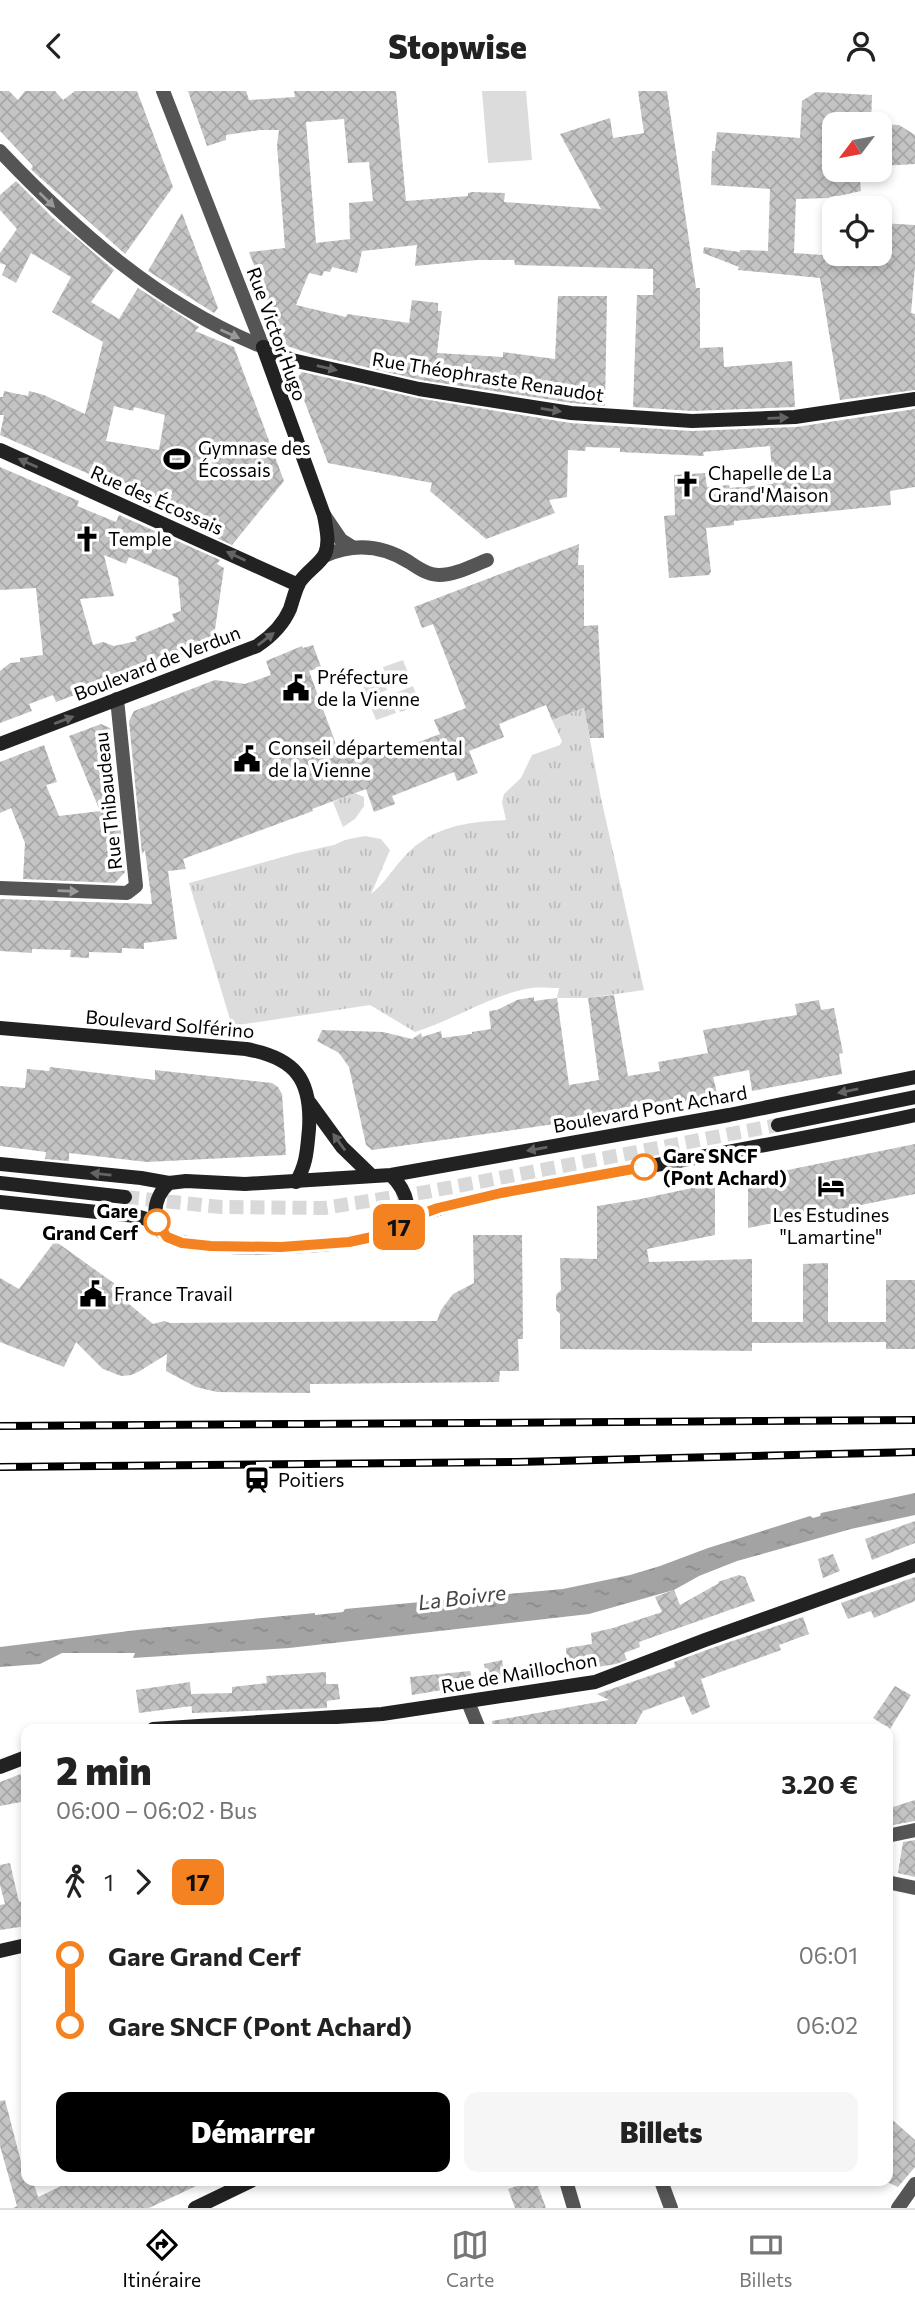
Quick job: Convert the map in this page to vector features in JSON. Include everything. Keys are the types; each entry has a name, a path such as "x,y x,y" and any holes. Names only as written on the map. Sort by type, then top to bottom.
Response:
{"street":[{"name":"Rue Victor Hugo","path":"163,91 324,515 327,531 324,556"},
{"name":"Rue Théophraste Renaudot","path":"0,151 74,225 174,302 220,329 292,360 419,389 571,413 692,421 795,417 915,399"},
{"name":"Rue des Écossais","path":"0,450 298,585"},
{"path":"324,515 341,540 352,547"},
{"path":"298,585 305,574 324,556 352,547 373,548 396,554 425,572 437,575 459,571 487,560"},
{"name":"Boulevard de Verdun","path":"0,744 264,642 281,625 290,610 298,585"},
{"name":"Rue Thibaudeau","path":"0,888 127,893 136,886 117,699"},
{"name":"Boulevard Solférino","path":"0,1028 263,1053 279,1059 290,1067 305,1089 310,1103 341,1147 372,1176"},
{"name":"Boulevard Pont Achard","path":"0,1164 169,1183 186,1181 245,1184 391,1175 729,1115 915,1077"},
{"path":"778,1125 915,1097"},
{"path":"296,1182 307,1159 310,1103"},
{"path":"405,1220 429,1211 501,1193 915,1115"},
{"path":"169,1183 158,1197 155,1209 157,1222 167,1237 182,1243 211,1246 281,1247 372,1238 398,1228 405,1220 407,1212 405,1196 402,1187 391,1175"},
{"path":"0,1184 125,1197"},
{"path":"0,1202 136,1216 157,1222"},
{"name":"Rue de Maillochon","path":"229,1724 382,1714 595,1682 717,1635 915,1565"},
{"path":"468,1702 477,1724"},
{"path":"0,1767 21,1759"},
{"path":"893,1835 915,1830"},
{"path":"893,1883 915,1888"},
{"path":"0,1951 21,1946"},
{"path":"898,2208 915,2185"},
{"path":"195,2208 241,2186"},
{"path":"567,2186 574,2208"},
{"path":"663,2186 671,2208"}],"green space":[{"path":"482,91 526,91 532,160 488,163"},
{"path":"403,660 411,681 391,688 383,667"},
{"path":"379,669 387,690 368,698 359,676"},
{"path":"413,686 420,705 400,712 393,694"},
{"path":"389,695 396,713 376,720 369,702"},
{"path":"584,708 601,798 644,990 588,998 557,998 559,988 531,988 501,996 415,1032 370,1005 232,1026 189,883 365,836 381,839 390,850 371,894 404,857 426,838 464,824 506,820 502,802 504,794 521,778 532,755 560,745 562,741 552,720"},
{"path":"355,793 364,797 364,806 355,819 343,827 333,802"}],"water":[{"name":"La Boivre","path":"915,1493 915,1515 851,1529 737,1561 699,1576 674,1590 589,1614 289,1648 133,1658 135,1653 62,1653 40,1664 0,1667 0,1647 137,1630 315,1615 343,1612 345,1609 563,1589 630,1575 810,1516 820,1516 821,1513"}],"building":[{"path":"0,91 9,91 18,100 25,91 55,91 63,100 75,91 137,91 173,187 125,254 36,174 31,169 33,166 0,131"},
{"path":"188,91 246,91 249,100 295,97 294,91 396,91 406,201 468,196 468,193 472,192 505,193 504,202 601,209 560,134 610,118 613,138 644,133 638,91 667,91 696,288 700,288 700,348 723,347 724,367 792,361 795,407 692,411 633,407 637,295 653,295 653,269 515,265 514,260 477,260 415,266 417,245 362,251 357,273 332,267 330,272 324,271 322,276 309,273 296,305 346,317 347,314 409,323 412,300 438,303 438,311 442,311 437,353 503,357 503,352 555,359 558,296 607,296 605,406 421,380 314,355 284,345 249,252 285,248 277,145 279,130 226,135 226,140 207,146","holes":["344,119 348,163 369,162 373,201 349,203 350,239 316,243 306,122"]},
{"path":"816,92 872,95 871,112 822,112 822,182 860,182 861,191 822,196 822,198 796,199 794,253 822,255 822,266 892,266 892,224 915,225 911,313 915,314 915,390 840,400 820,278 738,270 739,267 703,253 704,247 740,252 768,251 770,189 711,185 712,151 715,151 717,132 800,138 802,101"},
{"path":"892,125 899,125 915,135 915,164 892,165"},
{"path":"16,181 52,217 114,270 91,302 119,319 138,288 199,327 195,331 234,347 284,481 232,545 126,496 128,491 0,435 4,415 0,415 0,397 3,397 4,391 28,396 29,391 44,395 85,414 103,342 52,312 71,277 31,253 16,283 2,275 6,265 0,263 0,253 17,229 0,210 0,195","holes":["114,406 133,411 134,407 165,415 159,450 106,441"]},
{"path":"182,213 218,308 214,313 148,271"},
{"path":"302,372 417,398 570,423 691,431 796,427 915,409 915,487 890,491 891,505 734,521 734,525 706,528 711,572 709,575 669,578 664,516 675,515 674,475 705,473 707,487 773,484 770,446 703,452 704,456 620,452 620,448 586,447 585,451 568,450 567,497 549,500 555,513 486,539 430,491 432,483 328,463 296,379"},
{"path":"0,467 79,501 77,506 116,522 119,515 220,560 217,564 224,568 213,643 56,702 53,695 29,704 32,711 0,723 0,671 10,663 20,662 20,658 43,655 36,588 0,590","holes":["104,555 126,564 129,557 178,578 181,611 172,614 175,621 135,637 137,641 114,646 103,642 93,645 80,599 114,596"]},
{"path":"579,544 578,565 584,565 584,626 598,625 604,738 590,738 584,708 552,720 546,705 499,724 504,737 469,751 478,773 457,781 454,772 392,796 395,804 374,812 366,789 183,859 186,869 168,871 177,939 144,943 144,949 122,948 122,953 89,952 89,958 70,957 71,950 32,949 32,953 0,951 0,899 152,904 145,850 142,854 129,721 134,711 215,680 245,684 271,675 266,661 302,646 313,645 321,667 309,671 341,758 372,746 377,758 440,734 434,720 466,708 433,624 422,628 414,607"},
{"path":"101,724 110,728 125,872 115,883 23,879 25,843 11,808 0,813 0,762 44,745 57,782 46,785 59,816 100,811 69,736"},
{"path":"614,995 628,1076 660,1071 658,1062 708,1053 703,1030 797,1015 795,1004 819,1000 821,1010 834,1008 843,1053 839,1054 842,1074 752,1091 749,1070 713,1077 718,1097 372,1150 366,1145 349,1067 339,1053 317,1041 322,1030 383,1032 412,1039 421,1033 422,1037 441,1031 442,1038 472,1034 491,1029 489,1011 517,1000 534,997 534,1001 557,998 569,1085 599,1080 588,998"},
{"path":"50,1067 155,1080 155,1070 272,1083 282,1094 286,1155 147,1162 69,1153 69,1161 45,1159 46,1152 0,1146 0,1086 25,1088 27,1069 49,1071"},
{"name":"Les Estudines \"Lamartine\"","path":"915,1144 915,1194 748,1228 748,1178"},
{"path":"715,1183 715,1235 647,1249 649,1262 752,1259 752,1322 803,1322 803,1264 828,1263 828,1322 886,1322 886,1280 915,1280 915,1349 886,1349 886,1342 752,1343 752,1351 560,1349 560,1314 556,1310 556,1295 561,1290 560,1258 597,1259 597,1206"},
{"path":"473,1235 522,1235 523,1339 518,1339 519,1371 500,1371 499,1382 310,1384 310,1393 217,1392 196,1387 166,1371 167,1354 140,1371 121,1376 103,1369 76,1342 64,1367 0,1342 0,1278 19,1289 55,1241 115,1284 111,1289 153,1324 164,1321 437,1321 441,1310 453,1294 474,1283"},
{"path":"915,1521 915,1543 872,1560 865,1539"},
{"path":"833,1554 840,1571 823,1578 818,1559"},
{"path":"739,1575 745,1577 755,1601 639,1642 640,1647 624,1653 627,1660 568,1672 566,1648 592,1644 591,1633 662,1612 655,1597 674,1590 680,1605 718,1582"},
{"path":"915,1577 915,1601 874,1618 871,1611 848,1619 841,1603"},
{"path":"803,1617 809,1634 779,1645 781,1650 701,1679 710,1707 692,1715 684,1696 643,1711 636,1724 492,1724 492,1721 609,1700 597,1694 675,1667 674,1662"},
{"path":"502,1660 505,1677 488,1680 484,1664"},
{"path":"470,1671 474,1684 472,1688 412,1695 410,1677"},
{"path":"326,1672 326,1684 338,1684 340,1699 327,1701 327,1708 192,1713 191,1694 232,1693 232,1687 267,1683 266,1676"},
{"path":"190,1682 192,1706 139,1713 136,1690"},
{"path":"895,1686 911,1695 893,1724 882,1724 873,1718"},
{"path":"21,1774 21,1802 0,1806 0,1782"},
{"path":"915,1800 915,1821 893,1825 893,1807"},
{"path":"915,1840 915,1877 898,1873 903,1842"},
{"path":"10,1863 21,1901 21,1927 0,1930 0,1905 5,1904 0,1885 0,1865"},
{"path":"5,2100 21,2162 21,2186 35,2186 38,2197 61,2186 196,2186 149,2208 13,2208 17,2206 0,2146 0,2101"},
{"path":"893,2120 915,2140 915,2167 898,2187 893,2185"},
{"path":"538,2186 546,2208 515,2208 508,2189"}],"tunnel":[{"path":"125,1197 221,1207 324,1208 426,1192 778,1125"}],"railway":[{"path":"0,1426 915,1420"},
{"path":"0,1467 517,1462 915,1452"}],"bus line":[{"name":"17","path":"157,1222 167,1237 182,1243 281,1247 349,1242 386,1234 398,1228 405,1220 438,1208 501,1193 644,1167"}],"place":[{"name":"Gymnase des Écossais","path":"177,459"},
{"name":"Chapelle de La Grand'Maison","path":"687,484"},
{"name":"Temple","path":"87,539"},
{"name":"Préfecture de la Vienne","path":"296,688"},
{"name":"Conseil départemental de la Vienne","path":"247,759"},
{"name":"Gare SNCF (Pont Achard)","path":"644,1167"},
{"name":"Les Estudines \"Lamartine\"","path":"831,1186"},
{"name":"Gare Grand Cerf","path":"157,1222"},
{"name":"France Travail","path":"93,1294"},
{"name":"Poitiers","path":"257,1480"}]}
